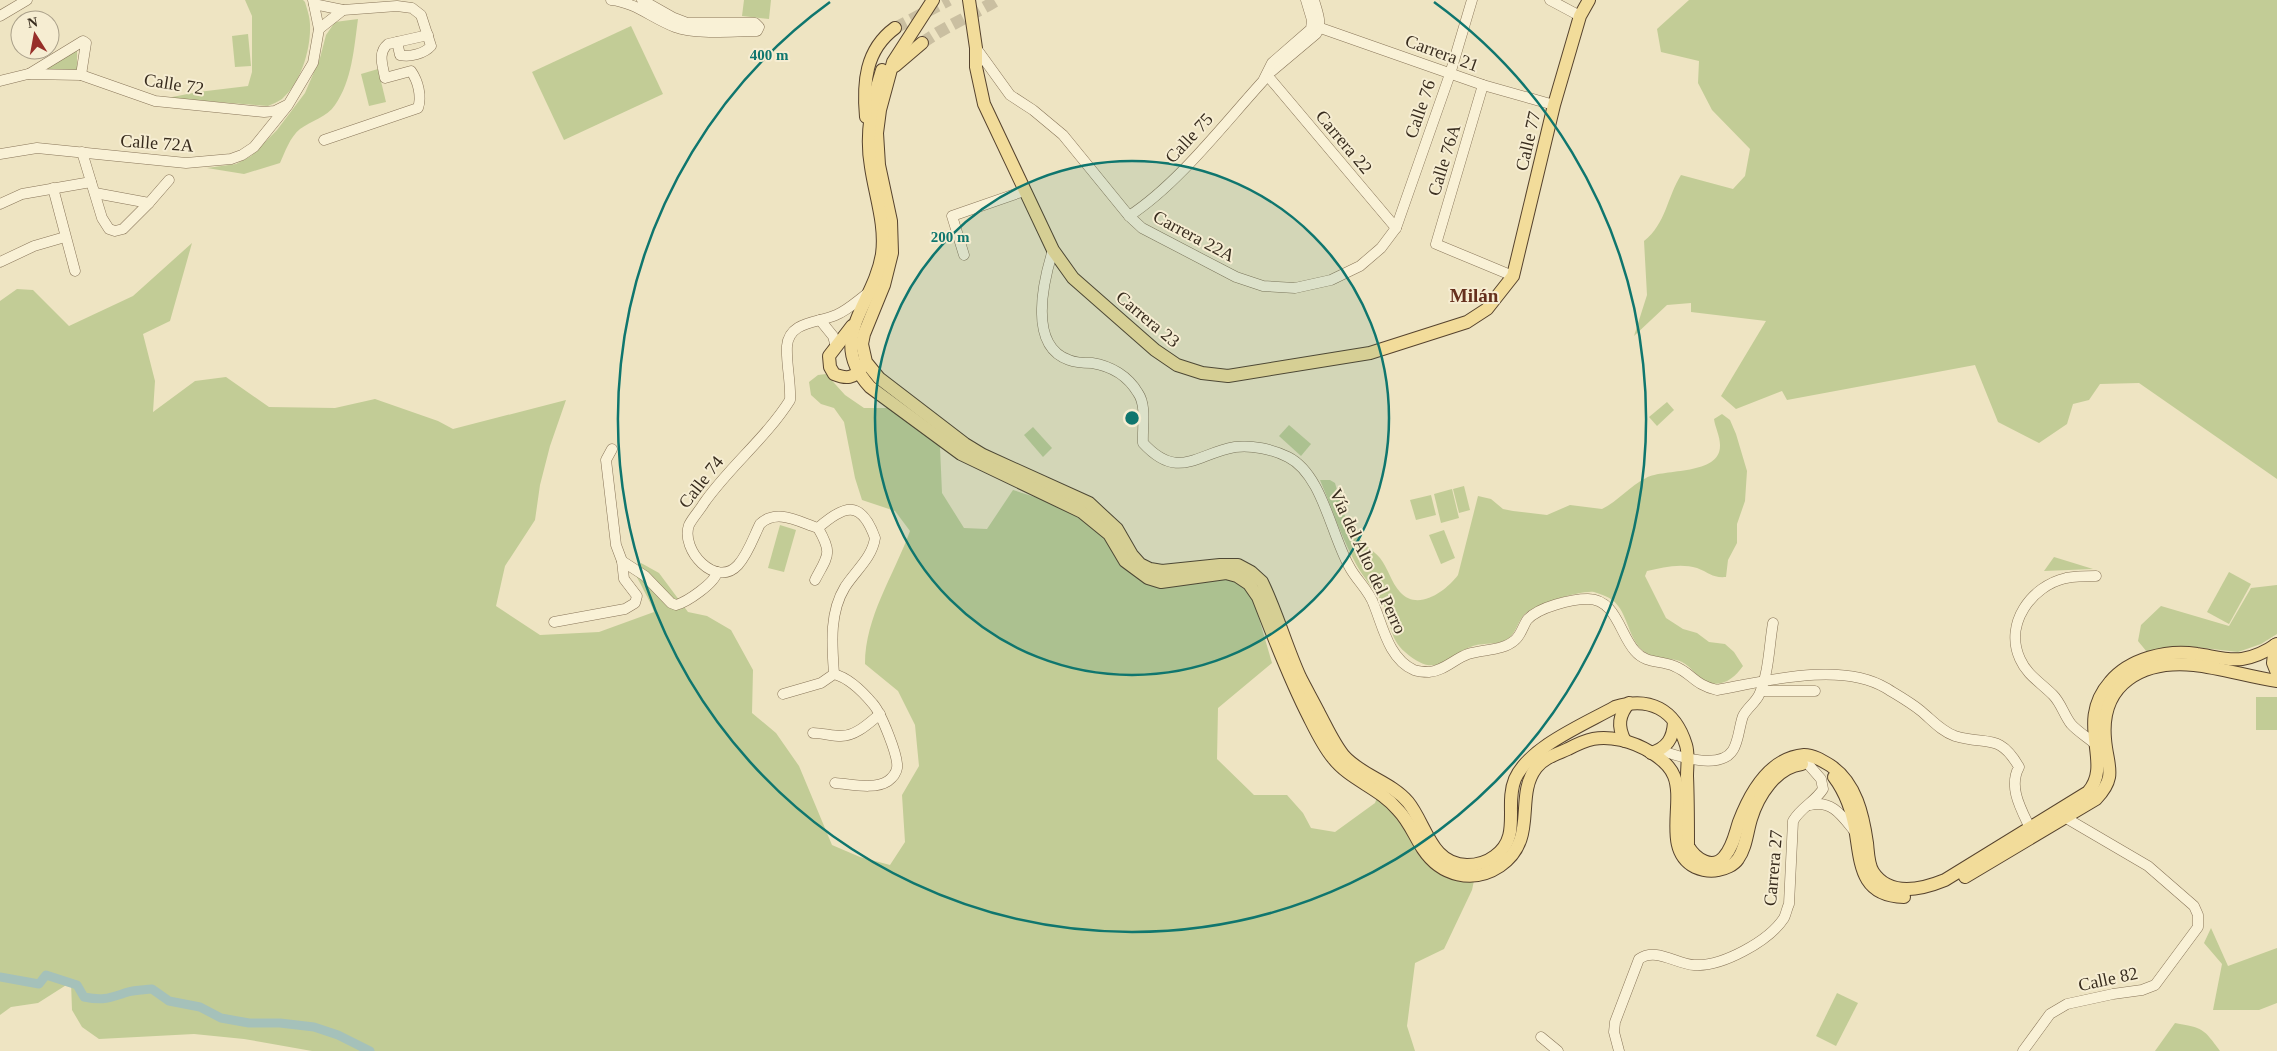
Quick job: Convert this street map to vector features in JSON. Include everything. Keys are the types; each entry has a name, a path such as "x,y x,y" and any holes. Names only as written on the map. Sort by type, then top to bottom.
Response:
{"main road":[{"path":"867,132 885,60 925,0"},
{"path":"933,0 918,26 901,47 889,74 880,110 877,133 879,165 892,221 892,253 884,285 863,339 863,355 866,362 879,378 965,444 998,462 1089,503 1117,529 1132,556 1140,564 1150,569 1162,571 1238,565 1251,572 1262,582 1300,676 1343,754 1356,768 1384,784 1408,802 1433,847 1442,856 1453,862 1464,865 1478,864 1495,857 1505,847 1511,833 1511,806 1514,785 1525,764 1535,753 1615,707 1643,702 1666,712 1674,722 1686,745 1688,759 1688,846 1693,855 1702,861 1713,863 1723,859 1731,848 1750,798 1764,777 1782,761 1807,755 1821,759 1837,771 1855,793 1873,872 1880,880 1891,887 1901,890 1915,889 1946,880 2088,792 2094,785 2099,769 2094,743 2093,723 2098,702 2109,682 2126,667 2151,658 2180,653 2242,659 2254,656 2276,644"},
{"name":"Carrera 23","path":"969,0 976,48 976,67 984,104 1053,250 1073,278 1155,350 1177,366 1202,373 1228,376 1370,352 1447,329 1481,314 1514,276"},
{"path":"1580,16 1589,0"},
{"name":"Calle 77","path":"1514,276 1554,106 1580,16"},
{"path":"895,28 877,47 863,90 870,166 882,234 882,253 879,267 851,339 850,350 858,374 870,387 961,454 1082,512 1109,534 1125,561 1148,578 1161,582 1226,573 1236,576 1249,584 1258,597 1292,683 1333,759 1349,774 1390,801 1401,812 1429,857 1435,864 1449,872 1462,876 1475,876 1490,872 1512,856 1519,845 1523,833 1529,782 1535,769 1543,760 1591,738 1604,736 1656,751 1669,767 1677,788 1676,833 1679,847 1684,857 1692,865 1704,871 1718,870 1736,862 1742,852 1751,817 1770,783 1790,766 1808,764 1833,776 1838,782 1850,807 1856,834 1859,863 1864,875 1874,887 1887,895 1915,897 1950,886 2096,799 2109,782 2110,764 2103,722 2106,710 2118,688 2132,675 2154,668 2179,664 2195,665 2277,681"},
{"path":"889,74 902,58 922,43"},
{"path":"857,320 829,356 830,367 834,374 850,378 858,374 866,362"},
{"path":"2276,644 2273,663 2277,672"},
{"path":"1625,741 1620,731 1619,721 1622,711 1629,703"},
{"path":"1656,751 1669,742 1674,733 1674,722"}],"street":[{"path":"0,16 26,0"},
{"path":"611,0 632,5 674,27 687,30 757,31 759,27 755,23 687,22 674,18 642,0"},
{"path":"1306,0 1316,26"},
{"path":"1314,0 1316,26"},
{"name":"Calle 76","path":"1396,228 1450,74 1472,0"},
{"path":"1550,0 1580,16"},
{"path":"313,2 343,10 397,6 412,8 421,15 431,46 426,51 406,56 400,55 397,42"},
{"name":"Calle 72A","path":"0,154 37,148 186,164 231,159 242,155 254,147 274,123 288,105 314,63 319,29 313,2"},
{"path":"319,29 343,10"},
{"name":"Carrera 21","path":"1316,26 1450,74 1554,106"},
{"name":"Calle 75","path":"1129,216 1145,205 1173,179 1267,75 1316,34 1316,26"},
{"path":"324,140 418,108 420,102 416,79 411,71 385,78 381,54 382,48 388,44 428,35"},
{"name":"Calle 72","path":"28,74 83,41 86,43 81,75"},
{"name":"Carrera 22A","path":"976,48 1010,95 1033,110 1064,135 1129,216 1142,228 1236,277 1263,286 1295,288 1331,280 1360,266 1382,248 1396,228"},
{"name":"Calle 72","path":"0,81 28,74 81,75 155,101 264,112 275,111 288,105"},
{"name":"Carrera 22","path":"1267,75 1396,228"},
{"name":"Calle 76A","path":"1483,85 1436,244 1514,276"},
{"path":"264,112 270,115 274,123"},
{"path":"82,152 106,225 115,231 123,229 170,180"},
{"path":"0,204 22,194 91,182"},
{"path":"53,188 64,237 75,271"},
{"path":"964,255 952,216 1024,191"},
{"path":"96,193 149,203"},
{"path":"0,262 34,246 64,237"},
{"name":"Vía del Alto del Perro","path":"1053,250 1047,269 1042,317 1043,332 1049,346 1057,354 1070,361 1103,365 1118,372 1128,380 1139,394 1143,405 1143,442 1149,449 1174,463 1187,463 1234,448 1249,447 1268,450 1288,457 1309,475 1344,556 1374,604 1384,636 1392,649 1414,670 1428,672 1442,669 1466,655 1502,647 1516,640 1527,620 1535,612 1545,608 1588,599 1600,601 1610,610 1634,650 1642,658 1677,667 1704,687 1717,690 1762,686 1834,674 1854,676 1883,686 1920,710 1942,729 1955,736 2000,743 2011,753 2019,767 2014,777 2017,800 2030,828"},
{"name":"Calle 74","path":"717,572 708,569 692,552 688,543 690,524 717,485 785,409 790,400 787,346 790,336 796,328 847,309 868,293"},
{"path":"820,320 833,336 836,347"},
{"path":"554,622 625,609 635,603 637,596 624,579 622,561 616,545 606,460 612,449"},
{"path":"818,528 836,512 856,511 865,518 875,538 870,555 845,587 837,602 832,646 834,674"},
{"path":"622,561 645,576 671,603 676,605 683,603 712,582 717,572 727,571 738,565 760,524 766,519 783,516 818,528 828,548 827,556 815,580"},
{"path":"2094,743 2071,725 2053,695 2028,674 2015,644 2016,627 2022,611 2031,597 2046,586 2066,578 2096,576"},
{"path":"1656,751 1688,759 1706,760 1725,757 1731,754 1747,709 1758,698 1762,686 1773,623"},
{"path":"783,694 821,683 834,674 844,676 874,704 880,714 897,761 894,775 886,782 875,786 835,783"},
{"path":"1762,686 1815,691"},
{"path":"812,733 842,736 853,733 880,714"},
{"path":"1686,745 1706,760"},
{"name":"Carrera 27","path":"1619,1051 1614,1032 1615,1022 1640,959 1645,955 1654,954 1682,964 1697,966 1721,960 1760,941 1776,928 1785,917 1789,904 1793,821 1798,811 1818,797 1824,789 1821,778 1808,764"},
{"path":"1806,805 1819,803 1836,809 1856,834"},
{"name":"Calle 82","path":"2024,1051 2050,1014 2067,1004 2142,990 2155,985 2198,927 2198,915 2194,906 2148,866 2066,818"},
{"path":"1541,1037 1558,1051"}],"green space":[{"path":"245,0 303,0 305,2 310,22 309,44 304,65 289,92 280,100 268,106 167,98 248,86 252,72 252,16"},
{"path":"744,0 771,0 769,19 742,16"},
{"path":"1689,0 2277,0 2277,479 2139,383 2100,384 2089,400 2073,404 2067,424 2039,443 1998,422 1975,365 1787,400 1782,391 1736,409 1721,396 1766,321 1691,312 1691,303 1667,305 1634,336 1647,295 1644,241 1657,227 1662,218 1676,183 1681,175 1733,189 1745,176 1750,149 1712,110 1698,83 1699,61 1661,52 1657,29"},
{"path":"358,19 349,75 341,96 328,113 296,132 280,163 244,174 207,168 236,164 251,156 277,130 305,93 320,58 326,35 335,22"},
{"path":"631,26 663,94 564,140 532,72"},
{"path":"248,34 251,66 235,67 232,36"},
{"path":"77,50 77,70 45,71 46,68"},
{"path":"378,69 386,102 369,106 361,74"},
{"path":"192,243 170,321 143,334 155,381 153,412 195,381 226,377 269,407 335,408 375,399 438,421 453,429 566,400 550,446 540,485 535,520 505,566 496,606 540,635 599,632 654,612 635,573 641,563 659,573 688,612 707,616 731,630 753,670 752,713 776,733 799,766 832,845 860,857 890,865 905,842 902,795 919,766 915,725 898,691 865,664 866,647 875,613 910,531 895,511 862,500 855,478 844,422 834,408 821,404 811,395 809,382 818,375 826,374 845,395 864,408 895,408 931,432 940,447 942,493 964,528 987,529 1013,490 1082,512 1125,561 1212,574 1249,584 1272,663 1218,708 1217,759 1254,795 1287,795 1303,813 1311,828 1335,832 1375,803 1379,792 1475,876 1472,890 1444,949 1415,963 1407,1026 1415,1051 312,1051 244,1039 194,1034 99,1039 82,1027 72,1010 71,982 38,1003 11,1007 0,1015 0,301 17,289 33,290 69,326 133,296"},
{"path":"1667,402 1674,410 1657,426 1649,417"},
{"path":"1722,414 1730,420 1747,471 1745,501 1737,524 1737,543 1728,560 1726,577 1714,576 1697,568 1678,566 1647,571 1645,576 1666,618 1683,629 1697,633 1709,642 1725,644 1734,652 1743,666 1730,679 1714,684 1702,679 1682,662 1645,653 1635,642 1618,605 1605,596 1594,592 1579,593 1536,607 1523,616 1513,633 1505,640 1473,646 1434,665 1426,665 1416,660 1396,642 1385,608 1359,570 1341,533 1320,480 1330,480 1335,483 1348,523 1358,537 1380,558 1400,592 1407,598 1423,600 1439,593 1458,575 1478,496 1491,499 1503,509 1547,515 1570,505 1602,509 1646,478 1690,469 1712,462 1718,455 1720,445 1714,419"},
{"path":"1289,425 1311,444 1301,456 1279,436"},
{"path":"1033,427 1052,448 1043,457 1024,435"},
{"path":"1464,486 1470,510 1459,513 1453,489"},
{"path":"1452,489 1459,518 1441,523 1434,494"},
{"path":"1431,495 1436,515 1416,520 1410,500"},
{"path":"780,525 796,530 784,572 768,568"},
{"path":"1444,530 1455,558 1441,564 1429,535"},
{"path":"2054,557 2093,569 2044,571"},
{"path":"2229,572 2251,584 2229,624 2207,612"},
{"path":"2277,585 2277,634 2261,644 2238,652 2186,646 2147,652 2138,641 2141,625 2161,606 2229,626 2251,588"},
{"path":"2256,697 2277,697 2277,730 2256,730"},
{"path":"2211,928 2228,966 2277,948 2277,1003 2259,1010 2213,1010 2222,964 2204,943"},
{"path":"1837,993 1858,1003 1836,1046 1816,1036"},
{"path":"2175,1023 2202,1030 2220,1051 2155,1051"}],"waterway":[{"path":"0,977 39,984 46,975 77,985 84,997 97,999 152,989 169,1001 200,1007 221,1018 249,1023 280,1023 314,1027 338,1035 370,1051"}],"tunnel":[{"path":"895,28 949,0"},
{"path":"922,43 997,0"}],"district":[{"name":"Milán","path":"1474,295"}]}
